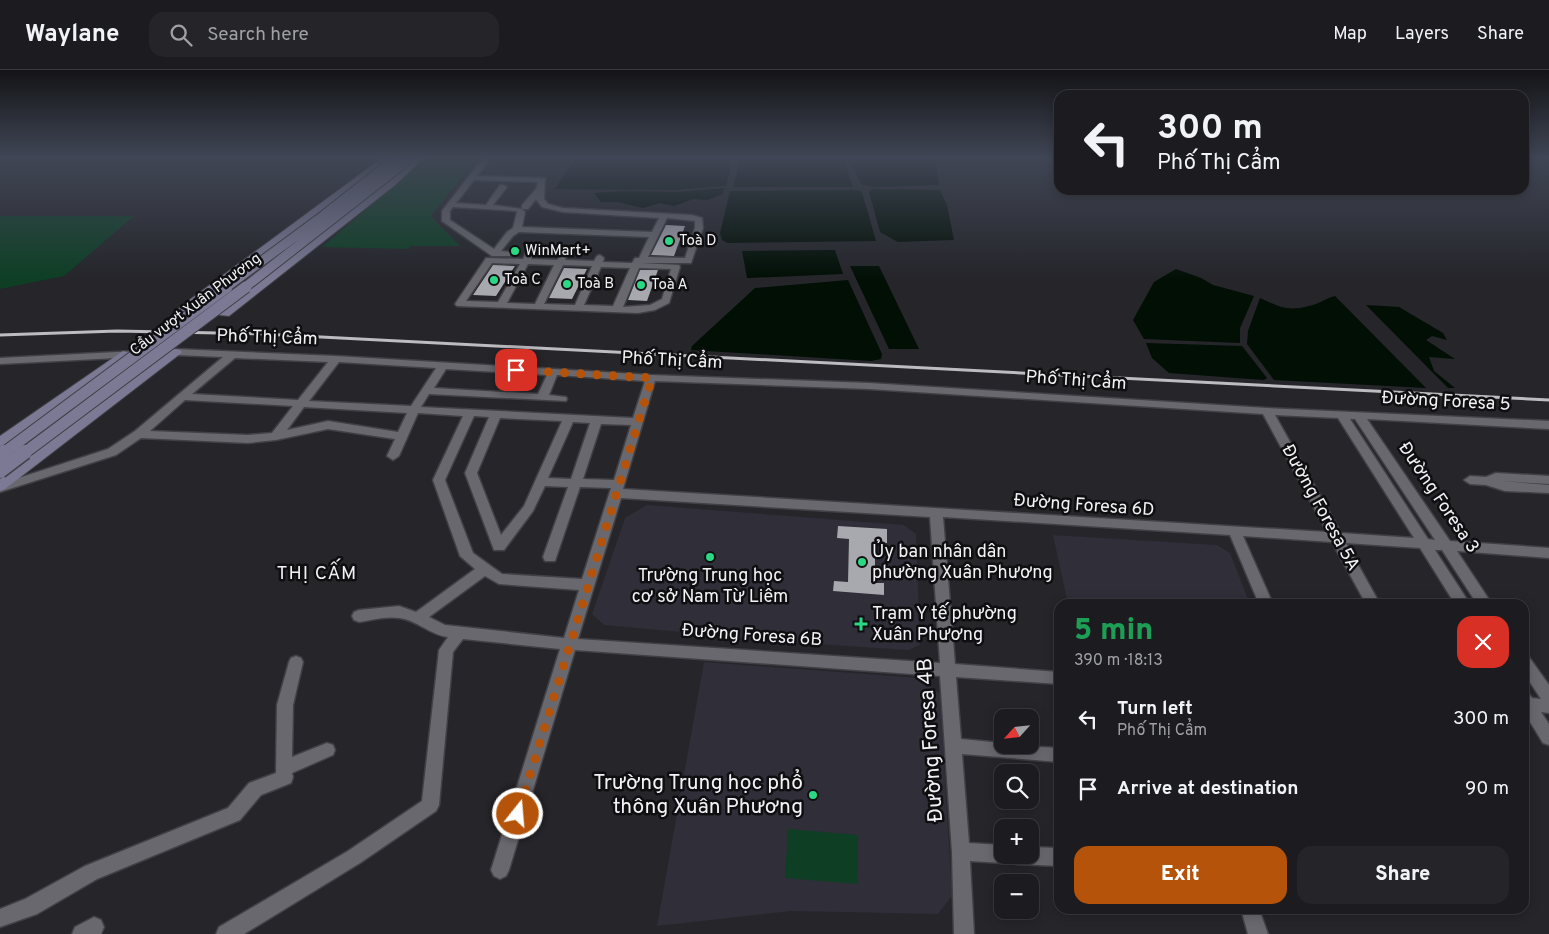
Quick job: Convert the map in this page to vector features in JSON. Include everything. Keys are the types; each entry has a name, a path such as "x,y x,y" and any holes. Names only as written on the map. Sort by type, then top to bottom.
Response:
{"main road":[{"path":"337,198 184,309 224,314 372,198"},
{"name":"Cầu vượt Xuân Phương","path":"0,455 343,198"},
{"name":"Cầu vượt Xuân Phương","path":"0,471 243,289 359,198"},
{"path":"0,487 176,352"},
{"path":"0,442 123,354"}],"street":[{"path":"451,205 522,209 543,204 563,210 692,217 699,220 699,228 688,261 639,262 527,258 495,254 446,222 446,211 456,198"},
{"path":"488,207 494,198"},
{"path":"517,230 522,209 532,198"},
{"path":"541,198 543,204"},
{"path":"617,309 639,262 664,216"},
{"path":"495,254 510,234 517,230 653,235"},
{"path":"527,258 489,260 460,304 617,309 652,308 666,301 676,267 639,262"},
{"path":"501,306 527,258"},
{"path":"538,307 561,260"},
{"path":"578,308 598,261"},
{"name":"Phố Thị Cẩm","path":"0,361 176,352 233,354 652,378 869,386 1342,414"},
{"path":"0,487 112,452 139,434 233,354"},
{"path":"276,436 336,359"},
{"path":"393,456 415,408 443,366"},
{"path":"542,398 552,372"},
{"path":"500,870 652,378"},
{"path":"426,391 562,399"},
{"path":"182,397 415,408 638,422"},
{"name":"Đường Foresa 5A","path":"1267,411 1370,599"},
{"path":"470,412 439,480 467,556 499,580 588,585"},
{"path":"496,413 471,473 499,548 528,508 569,418"},
{"name":"Đường Foresa 5","path":"1342,414 1549,424"},
{"name":"Đường Foresa 3","path":"1342,414 1460,599"},
{"name":"Đường Foresa 3","path":"1358,415 1448,546 1482,599"},
{"path":"550,557 597,420"},
{"path":"139,434 248,439 276,436 328,425 403,436"},
{"path":"1488,481 1496,477 1549,480"},
{"path":"1470,480 1488,481 1505,487 1549,490"},
{"name":"Đường Foresa 6D","path":"540,482 576,482 617,489 936,514 1337,538 1426,546 1549,553"},
{"name":"Đường Foresa 4B","path":"936,514 961,852 964,934"},
{"path":"1235,532 1264,599"},
{"path":"418,618 485,569"},
{"path":"226,934 354,857 430,805 446,650 451,632 399,612 359,616"},
{"name":"Đường Foresa 6B","path":"451,632 570,644 1054,678"},
{"path":"0,918 30,907 91,872 234,814 255,789 285,777 283,770 285,705 296,662"},
{"path":"1529,668 1549,698"},
{"path":"1529,703 1549,706"},
{"path":"1529,708 1549,738"},
{"path":"953,746 1054,755"},
{"path":"283,770 327,750"},
{"path":"961,852 994,854"},
{"path":"1039,856 1054,857"},
{"path":"1252,914 1258,934"}],"shaded area":[{"path":"598,198 711,198 707,200 693,199 674,206 660,203 643,208 617,202 601,202"},
{"path":"728,198 864,198 876,241 728,243 722,240 720,233"},
{"path":"871,198 944,198 954,240 898,242 880,232"},
{"path":"835,250 843,274 747,278 742,251"},
{"path":"850,266 879,266 919,349 889,349"},
{"path":"1176,269 1201,278 1213,285 1254,296 1240,328 1240,343 1144,339 1133,320 1154,282"},
{"path":"848,280 882,354 881,359 871,361 691,350 692,346 755,288"},
{"path":"1335,296 1426,388 1274,380 1247,344 1248,331 1260,298 1285,308 1297,308 1313,305"},
{"path":"1366,305 1399,307 1443,333 1447,340 1432,336 1426,340 1455,359 1429,357 1434,371 1455,388 1448,388"},
{"path":"1146,343 1242,346 1267,378 1264,380 1169,373 1152,358"},
{"name":"Trường Trung học cơ sở Nam Từ Liêm","path":"647,505 904,525 916,534 920,645 908,650 801,643 604,625 592,614 625,518"},
{"path":"1053,535 1217,545 1230,553 1248,599 1067,599"},
{"name":"Trường Trung học phổ thông Xuân Phương","path":"704,662 920,678 940,694 952,896 938,914 791,911 657,926"}],"green space":[{"path":"379,198 445,198 431,216 460,246 410,246 408,249 322,247"},
{"path":"0,216 134,216 64,276 0,289"},
{"path":"788,829 858,835 857,884 785,878"}],"building":[{"name":"Toà D","path":"666,225 685,226 674,256 651,255"},
{"name":"Toà C","path":"493,265 515,266 496,296 473,295"},
{"name":"Toà B","path":"564,268 587,269 572,299 549,298"},
{"name":"Toà A","path":"640,270 658,270 647,301 628,300"},
{"name":"Ủy ban nhân dân phường Xuân Phương","path":"838,526 887,529 887,543 875,542 875,583 884,583 884,595 833,591 834,581 848,582 849,539 837,538"}],"railway":[{"path":"0,335 117,331 263,334 1549,400"}],"place":[{"name":"Toà D","path":"669,241"},
{"name":"WinMart+","path":"515,251"},
{"name":"Toà C","path":"494,280"},
{"name":"Toà B","path":"567,284"},
{"name":"Toà A","path":"641,285"},
{"name":"Trường Trung học cơ sở Nam Từ Liêm","path":"710,557"},
{"name":"Ủy ban nhân dân phường Xuân Phương","path":"862,562"},
{"name":"Trạm Y tế phường Xuân Phương","path":"861,624"},
{"name":"Trường Trung học phổ thông Xuân Phương","path":"813,795"}],"district":[{"name":"THỊ CẤM","path":"317,574"}],"route":[{"path":"516,370 652,378 518,814"}]}
